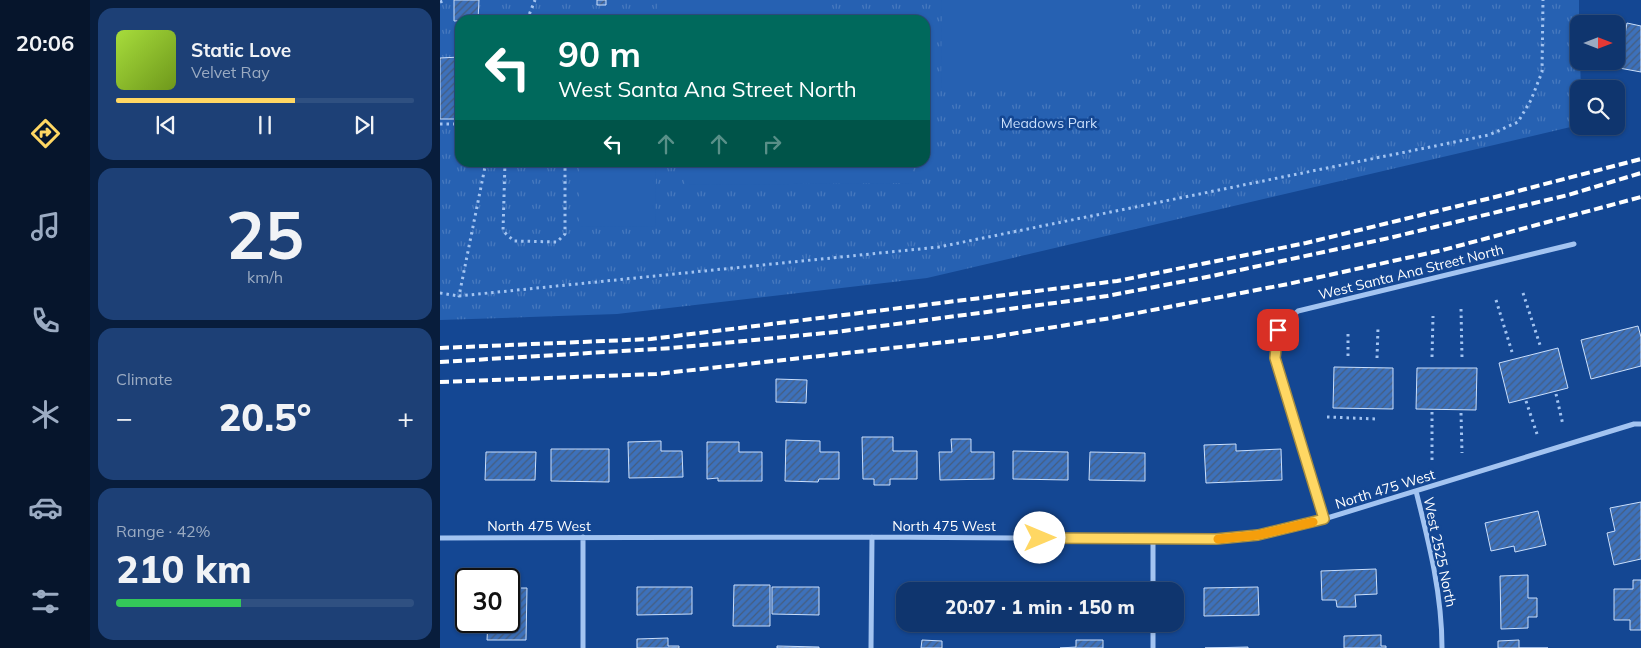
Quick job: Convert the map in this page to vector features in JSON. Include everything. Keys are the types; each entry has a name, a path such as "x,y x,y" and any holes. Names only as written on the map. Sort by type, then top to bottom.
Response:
{"street":[{"name":"West Santa Ana Street North","path":"1324,519 1275,358 1278,330 1298,311 1574,244"},
{"name":"North 475 West","path":"440,538 872,537 1216,539 1258,535 1324,519 1634,424 1641,424"},
{"name":"West 2525 North","path":"1416,491 1437,580 1442,619 1442,648"},
{"path":"871,648 872,537"},
{"path":"583,538 583,648"},
{"path":"1153,539 1153,582"},
{"path":"1153,632 1153,648"}],"path":[{"path":"440,2 446,0"},
{"path":"529,15 535,0"},
{"path":"440,293 460,296 939,247 1489,135 1518,122 1531,100 1542,72 1543,0"},
{"path":"440,124 455,124"},
{"path":"460,296 485,167"},
{"path":"504,167 503,231 514,241 556,242 565,234 565,167"},
{"path":"1523,293 1540,345"},
{"path":"1496,300 1512,352"},
{"path":"1461,309 1462,358"},
{"path":"1432,357 1433,316"},
{"path":"1377,358 1378,328"},
{"path":"1348,334 1348,358"},
{"path":"1556,394 1563,425"},
{"path":"1526,401 1537,434"},
{"path":"1432,412 1432,463"},
{"path":"1461,413 1462,454"},
{"path":"1327,417 1377,419"}],"green space":[{"name":"Meadows Park","path":"440,0 1579,0 1579,15 1570,15 1570,70 1580,70 1581,80 1570,80 1570,127 927,278 617,314 440,320"},
{"path":"658,0 828,0 828,15 658,15"},
{"path":"942,0 1128,0 1128,88 941,88"},
{"path":"579,167 656,168 655,227 579,226"},
{"path":"685,167 913,167 913,183 685,185"}],"building":[{"path":"454,0 479,0 478,15 455,15 454,21"},
{"path":"597,0 606,0 606,5 597,5"},
{"path":"1627,23 1641,26 1641,72 1625,69 1625,34"},
{"path":"455,57 455,119 440,119 440,58"},
{"path":"1638,326 1641,337 1641,366 1591,379 1581,340"},
{"path":"1558,348 1568,388 1509,403 1499,363"},
{"path":"1334,367 1393,368 1393,409 1333,408"},
{"path":"1417,368 1477,368 1476,410 1416,409"},
{"path":"776,379 807,380 806,403 776,402"},
{"path":"862,437 893,437 893,451 917,451 917,479 890,479 890,485 874,485 874,479 863,479"},
{"path":"951,439 971,439 971,452 994,452 994,479 940,480 939,452 952,452"},
{"path":"786,440 820,441 820,452 839,452 839,479 819,479 818,482 785,481"},
{"path":"661,441 661,451 682,451 683,477 629,478 628,442"},
{"path":"707,442 739,442 739,452 762,452 762,481 718,481 718,478 707,479"},
{"path":"1236,444 1236,451 1281,449 1282,480 1206,483 1204,445"},
{"path":"551,449 609,449 609,482 551,481"},
{"path":"1013,451 1068,452 1068,480 1013,479"},
{"path":"486,452 536,452 535,480 485,480"},
{"path":"1090,452 1145,453 1145,481 1089,480"},
{"path":"1641,502 1641,559 1614,565 1607,533 1615,531 1610,508"},
{"path":"1538,511 1546,545 1515,552 1514,546 1491,551 1485,523"},
{"path":"1376,569 1377,594 1355,595 1356,607 1337,607 1336,600 1322,600 1321,571"},
{"path":"1528,575 1528,598 1537,598 1537,617 1528,617 1528,628 1501,629 1500,576"},
{"path":"1633,580 1641,580 1641,630 1630,630 1630,620 1614,620 1614,589 1633,589"},
{"path":"734,585 770,585 770,626 733,626"},
{"path":"637,587 692,587 692,614 637,615"},
{"path":"772,587 819,587 819,615 772,614"},
{"path":"1258,587 1259,615 1204,616 1204,588"},
{"path":"520,588 527,588 526,640 487,640 487,633 520,633"},
{"path":"1381,635 1381,646 1386,646 1386,648 1344,648 1344,636"},
{"path":"668,638 668,646 679,646 679,648 637,648 637,639"},
{"path":"922,640 942,641 942,648 921,648"},
{"path":"1076,640 1103,640 1103,648 1060,648 1076,647"},
{"path":"1519,640 1519,648 1498,648 1498,641"},
{"path":"777,646 819,647 819,648 777,648"},
{"path":"1248,647 1248,648 1205,648"}],"railway":[{"path":"440,348 651,339 1117,281 1306,243 1641,159"},
{"path":"440,362 672,348 836,332 1107,296 1212,276 1389,238 1568,195 1641,173"},
{"path":"440,382 656,374 992,337 1111,318 1288,284 1443,250 1641,197"}],"slow traffic":[{"path":"1218,539 1258,535 1313,522"}],"route":[{"path":"1040,538 1216,539 1258,535 1324,519 1275,358 1278,330"}]}
